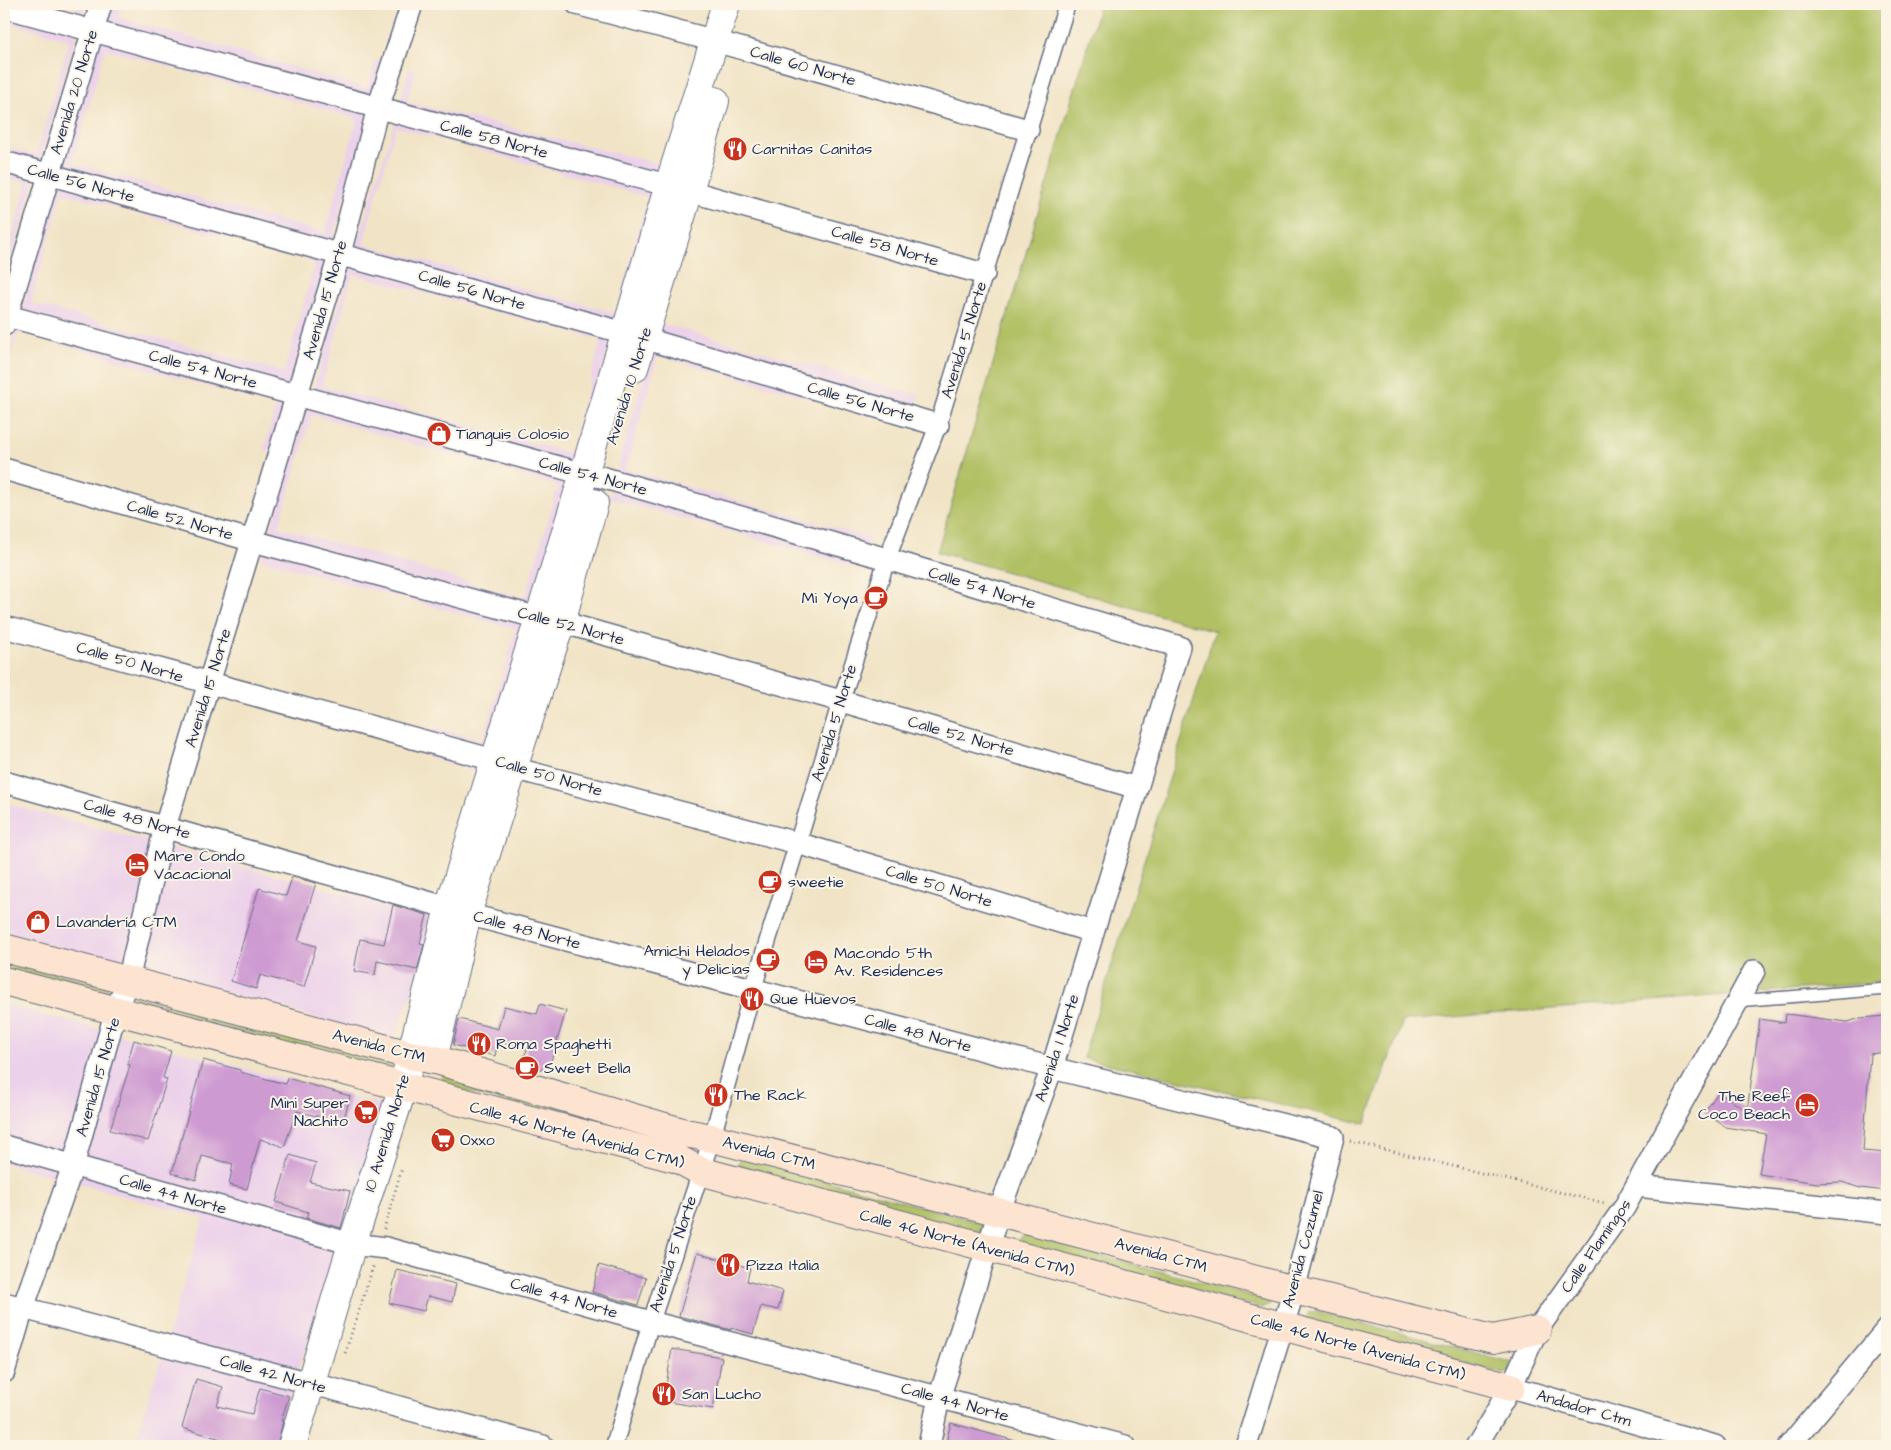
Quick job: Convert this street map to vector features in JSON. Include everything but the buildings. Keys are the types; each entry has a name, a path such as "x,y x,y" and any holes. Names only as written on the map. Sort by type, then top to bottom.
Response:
{"main road":[{"name":"Avenida CTM","path":"4,948 421,1057 685,1133 712,1138 1294,1290 1493,1339 1537,1330"},
{"name":"Avenida CTM","path":"4,981 414,1090"},
{"name":"Calle 46 Norte (Avenida CTM)","path":"414,1090 986,1248 1511,1387"}],"street":[{"name":"Avenida 20 Norte","path":"5,319 101,4"},
{"name":"Avenida 15 Norte","path":"4,1372 14,1305 73,1166 116,1010 128,980 165,827 340,253 378,108 412,4"},
{"name":"Calle 60 Norte","path":"577,4 723,43 1028,130"},
{"name":"Avenida 10 Norte","path":"723,43 726,4"},
{"name":"Avenida 10 Norte","path":"504,764 550,620 723,43 744,4"},
{"name":"Avenida 5 Norte","path":"614,1446 651,1322 689,1165 712,1138 753,989 841,701 887,559 938,425 1067,4"},
{"name":"Calle 58 Norte","path":"4,6 679,188 984,274"},
{"name":"Calle 56 Norte","path":"4,162 634,335 938,425"},
{"name":"Calle 54 Norte","path":"5,319 297,395 592,475 887,559 1180,647"},
{"name":"Calle 52 Norte","path":"4,468 253,541 550,620 841,701 1137,788"},
{"name":"Calle 50 Norte","path":"4,627 797,843 1093,932"},
{"name":"Avenida 1 Norte","path":"929,1446 939,1398 986,1248 1052,1068 1180,647"},
{"name":"10 Avenida Norte","path":"292,1446 312,1384 352,1244 414,1090 458,911 504,764"},
{"name":"Calle 48 Norte","path":"4,782 458,911 1052,1068 1333,1137"},
{"path":"1637,1186 1754,971"},
{"path":"685,1133 689,1165"},
{"name":"Avenida Cozumel","path":"1246,1446 1281,1326 1294,1290 1333,1137"},
{"name":"Calle 44 Norte","path":"4,1146 352,1244 379,1247 651,1322 1125,1446"},
{"name":"Calle Flamingos","path":"1476,1446 1511,1387 1537,1330 1624,1208 1637,1186 1887,1213"},
{"name":"Calle 42 Norte","path":"14,1305 543,1446"},
{"path":"1789,1446 1887,1330"},
{"name":"Andador Ctm","path":"1511,1387 1715,1446"}],"lane":[{"path":"1737,1001 1887,989"}],"path":[{"path":"1333,1137 1624,1208"}],"shaded area":[{"path":"4,4 50,4 77,11 79,4 85,4 4,287 4,266 27,183 4,177 4,146 36,155 69,40 4,21"},
{"path":"111,4 122,4 118,17 367,88 375,60 384,62 271,452 264,449 276,406 18,332 8,367 5,366","holes":["105,49 357,119 325,233 73,163","62,193 315,262 284,372 31,303"]},
{"name":"Tianguis Colosio","path":"409,69 416,70 407,102 664,165 481,773 426,757 435,727 483,741 516,629 261,560","holes":["396,127 648,197 616,313 363,244","353,274 601,340 570,453 322,386","312,415 558,486 525,598 279,527"]},
{"path":"659,323 919,395 910,426 658,356 626,469 871,538 863,569 609,498"},
{"path":"4,803 439,919 394,1039 4,932"},
{"path":"4,1004 385,1106 272,1446 134,1446 204,1218 4,1163"}],"green space":[{"path":"1100,4 1887,4 1887,982 1403,1021 1365,1124 1083,1058 1215,631 937,552"},
{"path":"4,959 106,986 109,992 106,997 4,971"},
{"path":"135,996 395,1062 396,1074 132,1003"},
{"path":"443,1074 672,1138 674,1145 440,1085"},
{"path":"742,1158 984,1225 980,1233 739,1170 738,1163"},
{"path":"1024,1235 1268,1300 1270,1305 1262,1308 1021,1246 1018,1240"},
{"path":"1316,1311 1510,1362 1510,1371 1504,1374 1306,1319 1308,1313"}],"place":[{"name":"Carnitas Canitas","path":"735,149"},
{"name":"Tianguis Colosio","path":"439,434"},
{"name":"Mi Yoya","path":"876,598"},
{"name":"Mare Condo Vacacional","path":"137,865"},
{"name":"sweetie","path":"770,882"},
{"name":"Lavandería CTM","path":"38,922"},
{"name":"Amichi Helados y Delicias","path":"768,960"},
{"name":"Macondo 5th Av. Residences","path":"816,962"},
{"name":"Que Huevos","path":"752,999"},
{"name":"Roma Spaghetti","path":"479,1044"},
{"name":"Sweet Bella","path":"527,1068"},
{"name":"The Rack","path":"716,1095"},
{"name":"The Reef Coco Beach","path":"1807,1105"},
{"name":"Mini Super Nachito","path":"366,1112"},
{"name":"Oxxo","path":"443,1140"},
{"name":"Pizza Italia","path":"728,1265"},
{"name":"San Lucho","path":"664,1394"}]}
